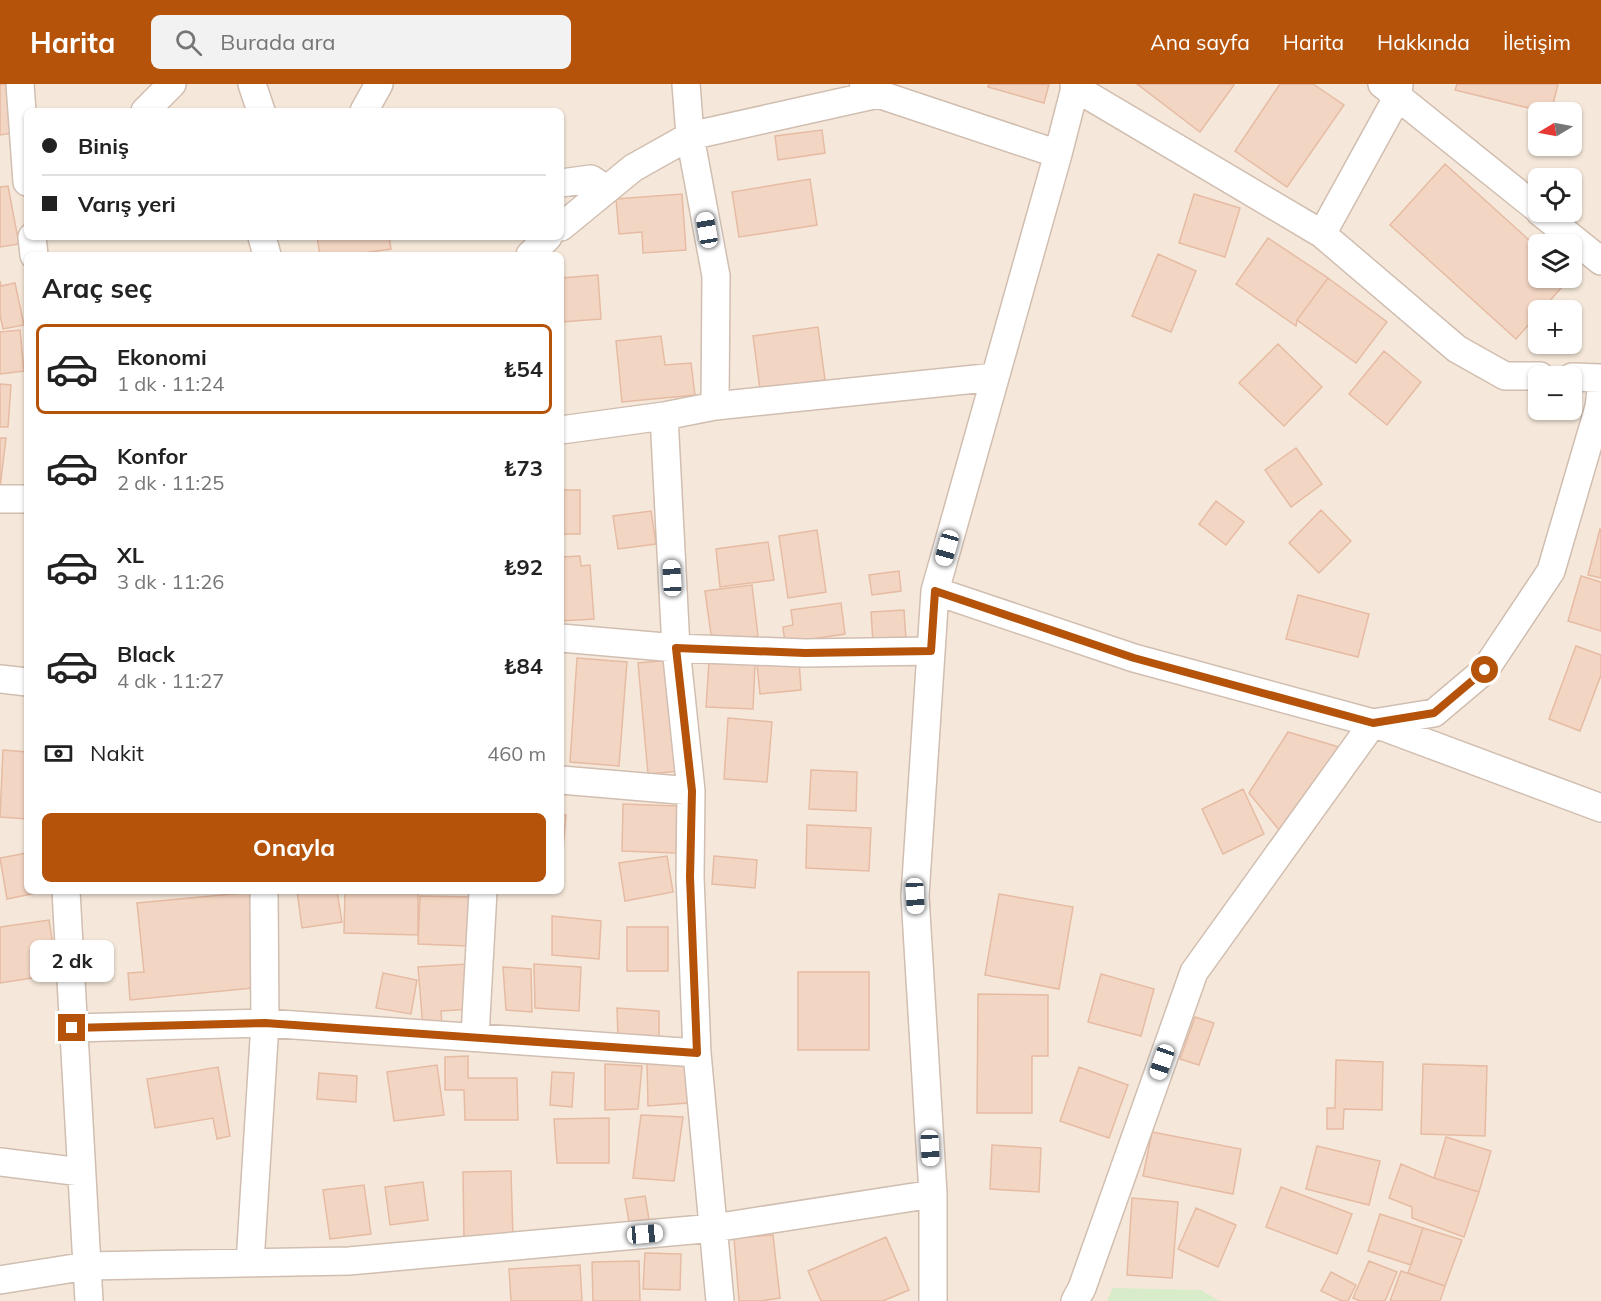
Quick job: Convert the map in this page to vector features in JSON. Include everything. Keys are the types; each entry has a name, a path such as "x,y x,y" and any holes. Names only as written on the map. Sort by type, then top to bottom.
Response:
{"street":[{"path":"20,84 24,135"},
{"path":"148,108 172,84"},
{"path":"252,84 260,108"},
{"path":"366,108 379,84"},
{"path":"686,84 690,136 716,276 715,406"},
{"path":"848,84 1058,154"},
{"path":"933,1301 933,1194 915,896 935,591 1075,86 1322,234 1457,349 1505,376 1528,376"},
{"path":"1322,234 1393,88 1528,201"},
{"path":"564,224 633,168 690,136 878,94"},
{"path":"564,183 591,179 606,189"},
{"path":"1553,222 1601,261"},
{"path":"533,252 545,240"},
{"path":"564,430 664,417 715,406 995,377"},
{"path":"1582,377 1601,378"},
{"path":"1075,1301 1082,1288 1194,972 1373,723 1434,713 1485,670 1551,571 1600,402"},
{"path":"664,417 676,648 692,791 690,877 697,1053 720,1301"},
{"path":"0,499 24,499"},
{"path":"935,591 1134,658 1373,723 1601,808"},
{"path":"564,638 676,648 805,653 931,651"},
{"path":"0,679 24,682"},
{"path":"564,780 692,791"},
{"path":"66,894 89,1301"},
{"path":"250,1263 265,1023 264,894"},
{"path":"475,1036 483,894"},
{"path":"72,1028 265,1023 697,1053"},
{"path":"0,1162 81,1172"},
{"path":"0,1280 87,1266 349,1261 714,1228 933,1194"}],"shaded area":[{"path":"0,84 1601,84 1601,1301 0,1301"}],"green space":[{"path":"1113,1288 1201,1290 1219,1301 1107,1301"}],"building":[{"path":"0,84 11,84 19,132 0,135"},
{"path":"989,84 1049,84 1044,103 988,87"},
{"path":"1137,84 1234,84 1234,85 1200,132"},
{"path":"1280,84 1313,84 1344,105 1287,187 1235,151"},
{"path":"1457,84 1558,84 1554,102 1528,102 1528,108 1455,90"},
{"path":"822,130 825,153 778,160 775,136"},
{"path":"1445,164 1528,239 1528,288 1561,288 1551,300 1528,300 1528,325 1516,339 1390,225"},
{"path":"810,179 817,225 739,237 732,192"},
{"path":"8,186 19,244 0,247 0,187"},
{"path":"682,194 686,250 643,253 642,232 619,234 616,199"},
{"path":"1194,194 1240,208 1225,257 1179,243"},
{"path":"1268,238 1328,278 1297,320 1296,326 1236,284"},
{"path":"318,240 390,240 391,249 370,252 320,252"},
{"path":"1158,254 1196,271 1171,332 1132,316"},
{"path":"598,275 601,319 564,322 564,278"},
{"path":"1328,278 1387,322 1356,363 1297,320"},
{"path":"0,281 1,286 15,283 24,325 3,329 0,315"},
{"path":"818,327 825,380 760,389 753,336"},
{"path":"20,330 24,371 0,374 0,332"},
{"path":"661,336 665,365 691,363 695,395 622,402 616,341"},
{"path":"1278,344 1322,387 1284,426 1239,383"},
{"path":"1384,351 1421,382 1387,425 1349,394"},
{"path":"0,384 11,385 8,427 0,427"},
{"path":"0,438 6,438 0,488"},
{"path":"1296,448 1322,484 1291,507 1265,470"},
{"path":"564,490 580,490 580,534 564,534"},
{"path":"1216,501 1244,522 1226,545 1199,524"},
{"path":"1321,510 1351,541 1319,573 1289,543"},
{"path":"651,511 656,544 618,549 613,516"},
{"path":"817,530 826,592 788,598 779,536"},
{"path":"1601,530 1601,578 1588,575"},
{"path":"768,542 774,580 720,587 716,549"},
{"path":"580,556 581,566 590,565 594,619 564,621 564,557"},
{"path":"899,571 901,591 872,595 869,575"},
{"path":"1581,576 1601,582 1601,631 1568,621"},
{"path":"752,585 758,636 712,642 705,591"},
{"path":"1298,595 1369,614 1358,657 1286,639"},
{"path":"841,603 845,634 785,643 783,627 793,625 791,610"},
{"path":"904,610 906,640 873,642 871,612"},
{"path":"1576,646 1601,655 1601,675 1580,731 1549,719"},
{"path":"577,658 627,662 619,766 570,762"},
{"path":"670,660 680,771 648,774 638,663"},
{"path":"799,660 801,690 760,694 757,664"},
{"path":"709,662 755,664 753,709 706,707"},
{"path":"728,718 772,722 767,782 724,779"},
{"path":"1288,732 1339,747 1280,831 1249,793"},
{"path":"3,750 24,752 24,819 0,817"},
{"path":"811,770 857,772 856,811 809,809"},
{"path":"1243,789 1264,834 1223,854 1202,809"},
{"path":"623,804 677,806 676,853 622,851"},
{"path":"564,815 566,815 564,838"},
{"path":"807,825 871,828 869,871 806,868"},
{"path":"24,854 24,894 31,894 7,899 0,858"},
{"path":"667,856 673,892 625,901 619,863"},
{"path":"714,856 757,860 755,888 712,884"},
{"path":"254,894 263,987 130,1000 128,973 144,972 137,903"},
{"path":"297,894 337,894 342,922 302,928"},
{"path":"345,894 418,894 418,935 344,933"},
{"path":"999,894 1073,907 1059,989 985,975"},
{"path":"420,896 470,897 469,946 418,944"},
{"path":"552,916 601,921 599,959 552,955"},
{"path":"49,920 54,952 35,955 38,977 0,983 0,927"},
{"path":"627,927 668,927 668,971 627,971"},
{"path":"468,964 472,1009 441,1011 442,1026 423,1028 418,967"},
{"path":"534,964 581,967 579,1011 535,1008"},
{"path":"503,967 531,969 532,1012 506,1010"},
{"path":"798,972 869,972 869,1050 798,1050"},
{"path":"383,973 417,980 411,1014 376,1008"},
{"path":"1101,974 1154,989 1141,1036 1088,1022"},
{"path":"978,994 1048,995 1048,1056 1032,1056 1032,1113 977,1113"},
{"path":"617,1008 659,1011 659,1042 618,1038"},
{"path":"1195,1017 1214,1023 1199,1065 1180,1059"},
{"path":"468,1056 468,1078 517,1078 518,1120 465,1120 464,1090 445,1090 445,1057"},
{"path":"686,1060 688,1103 648,1106 647,1063"},
{"path":"1336,1060 1383,1062 1382,1110 1344,1109 1343,1129 1327,1129 1327,1108 1335,1108"},
{"path":"605,1064 642,1066 638,1109 605,1110"},
{"path":"1423,1064 1487,1066 1485,1136 1421,1134"},
{"path":"437,1065 444,1115 394,1121 387,1072"},
{"path":"218,1067 230,1136 217,1139 213,1118 155,1128 147,1079"},
{"path":"1079,1067 1128,1085 1109,1138 1060,1121"},
{"path":"552,1072 574,1073 572,1107 550,1105"},
{"path":"319,1073 357,1076 356,1102 317,1099"},
{"path":"641,1115 683,1117 674,1181 633,1178"},
{"path":"609,1118 609,1163 557,1163 554,1119"},
{"path":"1152,1132 1241,1149 1233,1194 1143,1176"},
{"path":"1446,1137 1491,1151 1479,1192 1434,1178"},
{"path":"992,1145 1041,1148 1039,1192 990,1189"},
{"path":"1317,1146 1380,1161 1369,1205 1306,1189"},
{"path":"1401,1164 1434,1178 1479,1192 1464,1237 1412,1218 1412,1207 1389,1198"},
{"path":"511,1171 513,1238 464,1239 463,1172"},
{"path":"423,1182 428,1220 390,1225 385,1187"},
{"path":"364,1185 371,1234 330,1239 323,1190"},
{"path":"1281,1187 1352,1214 1337,1254 1266,1227"},
{"path":"645,1196 649,1219 629,1222 625,1199"},
{"path":"1132,1198 1178,1202 1172,1278 1127,1275"},
{"path":"1196,1208 1236,1225 1218,1267 1178,1249"},
{"path":"1380,1214 1423,1228 1411,1265 1368,1251"},
{"path":"1423,1228 1462,1240 1445,1286 1408,1273"},
{"path":"773,1235 780,1298 739,1301 734,1238"},
{"path":"886,1237 909,1290 883,1301 821,1301 808,1271"},
{"path":"645,1253 681,1254 680,1290 643,1289"},
{"path":"639,1261 640,1301 593,1301 592,1262"},
{"path":"1369,1261 1397,1272 1385,1301 1360,1301 1353,1298"},
{"path":"580,1265 582,1301 511,1301 509,1269"},
{"path":"1401,1271 1445,1286 1440,1301 1390,1301"},
{"path":"1331,1272 1356,1285 1348,1301 1342,1301 1321,1291"}],"route":[{"path":"72,1028 265,1023 697,1053 690,877 692,791 676,648 805,653 931,651 935,591 1134,658 1373,723 1434,713 1485,670"}]}
